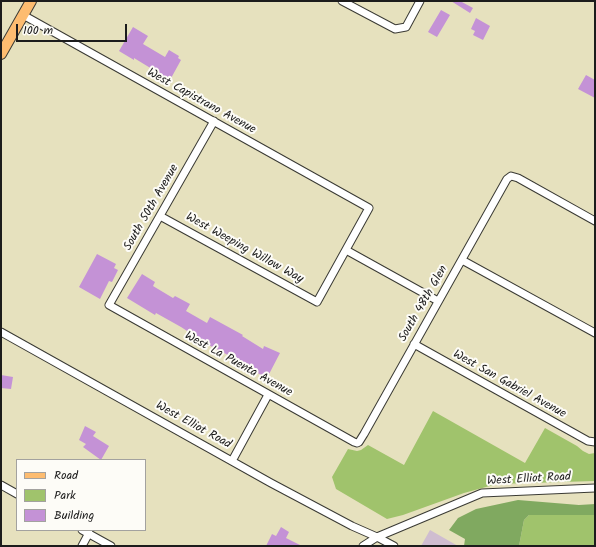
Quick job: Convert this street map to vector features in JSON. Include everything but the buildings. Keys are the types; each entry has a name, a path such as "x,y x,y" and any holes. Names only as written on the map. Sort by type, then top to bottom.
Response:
{"main road":[{"path":"1,54 31,1"}],"street":[{"path":"342,1 395,29 406,27 420,1"},
{"name":"West Capistrano Avenue","path":"23,15 369,208 346,250"},
{"name":"South 50th Avenue","path":"109,305 214,122"},
{"name":"South 48th Glen","path":"357,443 364,434 505,182 511,176 518,178 595,221"},
{"name":"West Weeping Willow Way","path":"160,216 317,302 346,250"},
{"path":"346,250 438,302"},
{"path":"462,260 595,333"},
{"name":"West La Puenta Avenue","path":"109,305 268,395 357,443"},
{"name":"West Elliot Road","path":"1,332 352,526 394,546"},
{"name":"West San Gabriel Avenue","path":"414,344 588,441 595,442"},
{"path":"232,460 268,395"},
{"path":"1,485 16,493"},
{"name":"West Elliot Road","path":"377,537 482,493 595,488"},
{"path":"82,546 86,532 111,546"},
{"path":"363,546 377,537"}],"shaded area":[{"path":"430,530 458,546 421,546"}],"green space":[{"path":"433,411 525,463 545,428 589,454 595,453 595,481 497,484 464,493 403,515 387,519 336,489 332,477 348,449 357,451 368,445 404,465"},
{"path":"518,500 579,505 595,504 595,515 529,515 524,520 519,546 464,546 465,539 449,530 458,518 476,509"},
{"path":"529,515 595,515 595,546 519,546 524,520"}]}
